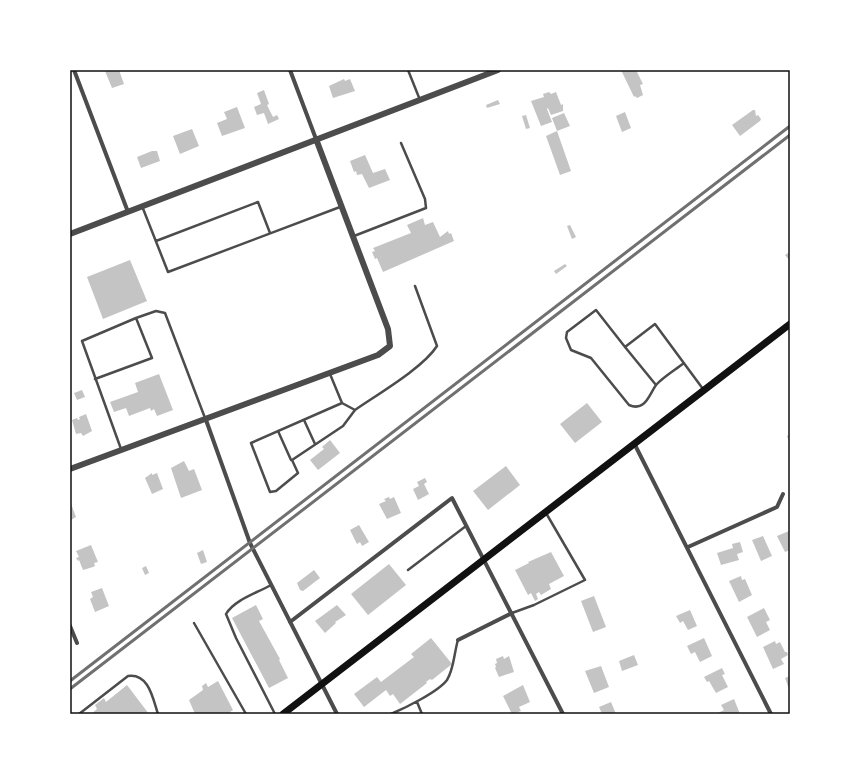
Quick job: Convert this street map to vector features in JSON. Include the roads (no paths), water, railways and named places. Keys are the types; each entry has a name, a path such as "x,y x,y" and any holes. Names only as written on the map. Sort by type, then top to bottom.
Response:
{"main road":[{"path":"283,714 635,445 790,324"}],"street":[{"path":"74,70 128,212"},
{"path":"70,469 206,420 378,355 390,346 388,329 290,70"},
{"path":"70,234 498,70"},
{"path":"206,420 250,543 337,714"},
{"path":"635,445 688,547 771,714"},
{"path":"688,547 777,507 784,494"},
{"path":"290,622 452,498 563,714"},
{"path":"458,640 512,613"},
{"path":"70,626 77,643"}],"lane":[{"path":"408,70 420,100"},
{"path":"354,236 426,208 425,200 401,143"},
{"path":"156,241 258,202 270,233"},
{"path":"142,206 168,272 342,206"},
{"path":"292,460 343,426 355,410 410,372 433,352 437,346 416,286"},
{"path":"656,385 596,310 567,332 566,338 571,350 591,358 629,405 633,407 643,404 648,400 656,385 684,363"},
{"path":"121,451 82,341 136,318 156,311 165,313 206,420"},
{"path":"95,378 152,358 136,318"},
{"path":"625,346 655,324 704,390"},
{"path":"330,373 342,403 355,410"},
{"path":"278,431 298,474 276,492 270,492 251,443 278,431 304,420 342,403"},
{"path":"304,420 315,444"},
{"path":"512,613 534,606 585,580 546,512"},
{"path":"408,570 467,526"},
{"path":"271,585 240,601 229,609 226,614 236,638 275,714"},
{"path":"194,624 246,714"},
{"path":"391,714 417,702 447,680 458,640"},
{"path":"79,714 128,676 134,675 148,685 158,714"},
{"path":"417,702 422,714"}],"railway":[{"path":"70,681 790,126"},
{"path":"70,689 790,135"}]}
